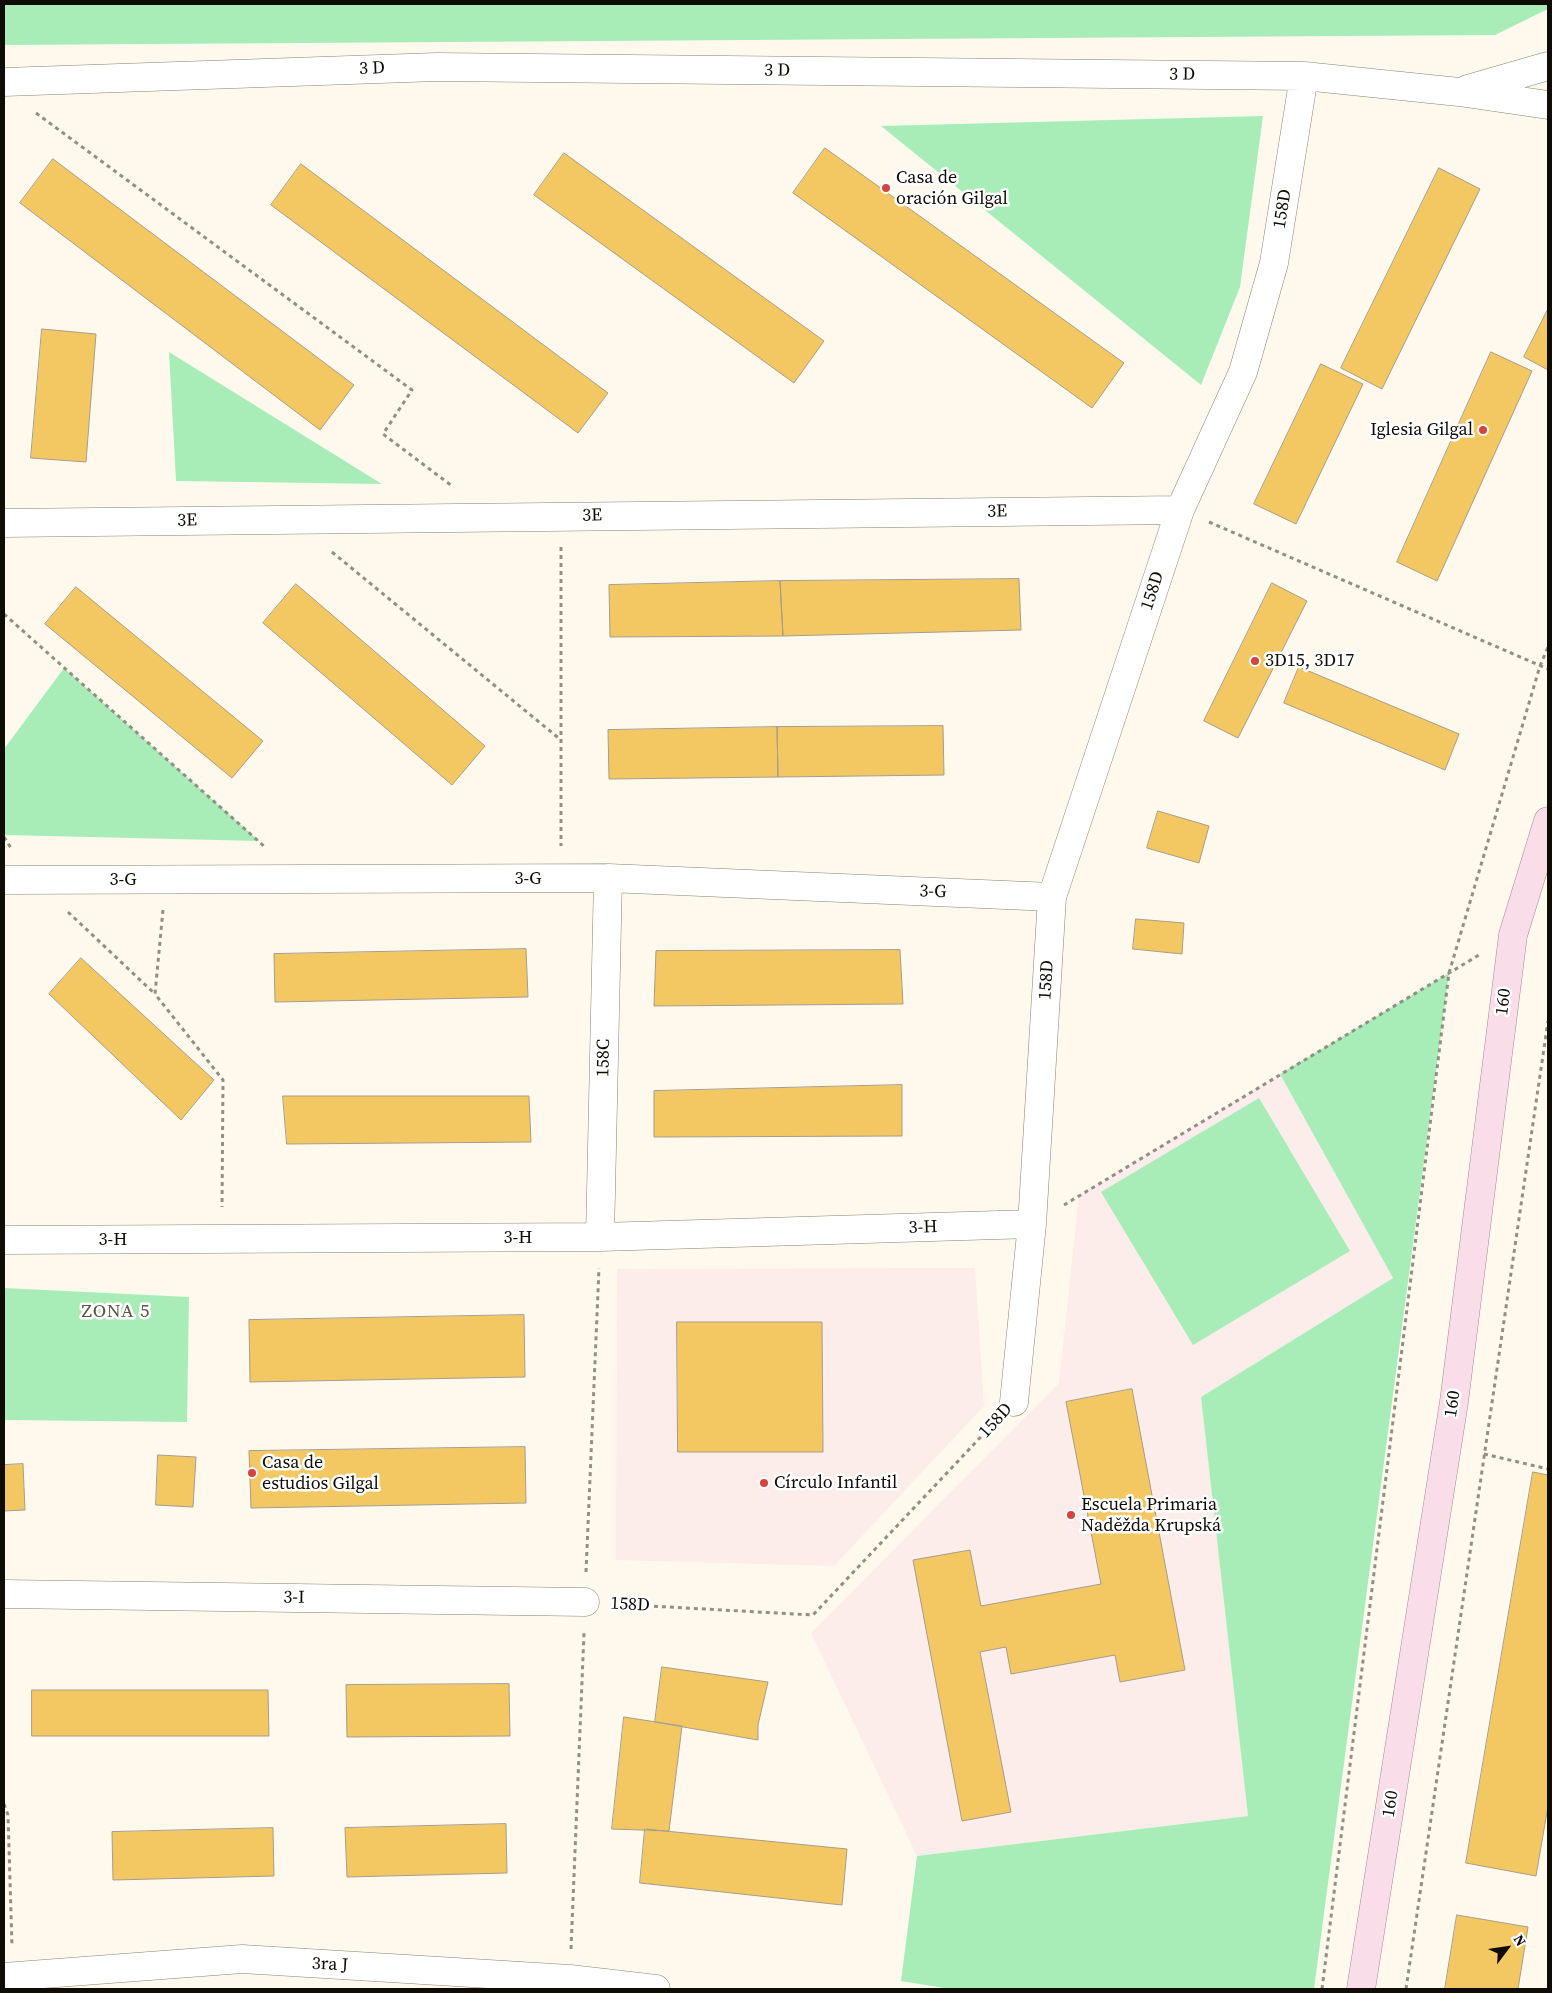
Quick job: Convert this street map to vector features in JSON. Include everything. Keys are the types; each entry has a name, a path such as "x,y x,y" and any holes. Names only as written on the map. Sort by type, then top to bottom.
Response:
{"main road":[{"name":"160","path":"1361,1989 1454,1402 1513,935 1548,821"}],"street":[{"path":"1459,92 1548,66"},
{"name":"3 D","path":"4,82 437,67 1304,76 1459,92 1548,105"},
{"name":"158D","path":"1014,1402 1032,1224 1052,897 1180,510 1243,372 1274,263 1304,76"},
{"name":"3E","path":"4,524 1180,510"},
{"name":"3-G","path":"4,880 608,878 1052,897"},
{"name":"158C","path":"600,1237 608,878"},
{"name":"3-H","path":"4,1240 600,1237 1032,1224"},
{"name":"3-I","path":"4,1594 585,1602"},
{"name":"3ra J","path":"8,1977 81,1980 242,1959 570,1980 656,1989"}],"path":[{"path":"36,112 412,390 383,434 454,488"},
{"path":"1180,510 1548,669"},
{"path":"561,517 561,879"},
{"path":"331,552 561,741"},
{"path":"4,614 266,848"},
{"path":"1322,1989 1450,973 1540,666 1548,647"},
{"path":"4,837 33,880 155,994 223,1080 221,1239"},
{"path":"155,994 166,880"},
{"path":"1032,1224 1513,935"},
{"path":"1406,1989 1548,1021"},
{"name":"158D","path":"585,1602 813,1615 1014,1402"},
{"path":"1484,1454 1548,1469"},
{"path":"4,1804 8,1815 8,1977"}],"shaded area":[{"name":"Escuela Primaria Naděžda Krupská","path":"1280,1074 1393,1278 1201,1397 1248,1816 917,1856 811,1633 1059,1383 1079,1196"},
{"name":"Círculo Infantil","path":"975,1268 984,1406 834,1566 616,1560 617,1269"}],"green space":[{"path":"4,4 1548,4 1548,9 1495,35 4,45"},
{"path":"1263,116 1240,287 1201,385 881,126"},
{"path":"169,352 382,484 176,481"},
{"path":"64,668 259,841 4,835 4,749"},
{"path":"1449,973 1314,1989 950,1989 901,1981 917,1856 1248,1816 1201,1397 1393,1278 1280,1074"},
{"path":"1259,1098 1350,1251 1193,1345 1101,1192"},
{"path":"4,1288 189,1297 187,1422 4,1420"}],"building":[{"path":"825,148 1124,363 1092,408 793,193"},
{"path":"564,153 824,341 794,383 534,195"},
{"path":"53,159 354,385 320,430 20,203"},
{"path":"301,164 608,393 578,433 271,205"},
{"path":"1439,168 1480,189 1382,389 1341,368"},
{"path":"1548,309 1548,370 1524,357"},
{"path":"42,329 96,334 86,462 31,458"},
{"path":"1491,352 1532,371 1437,581 1397,562"},
{"path":"1321,364 1363,384 1296,524 1254,504"},
{"path":"1019,579 1021,630 783,636 780,581"},
{"path":"780,581 783,636 610,637 609,585"},
{"name":"3D15, 3D17","path":"1272,583 1307,601 1238,738 1204,721"},
{"path":"296,584 485,746 452,785 263,623"},
{"path":"76,587 263,741 232,778 45,624"},
{"path":"1299,667 1459,734 1445,770 1284,703"},
{"path":"943,726 944,775 778,777 777,727"},
{"path":"777,727 778,777 609,779 608,730"},
{"path":"1158,811 1209,826 1199,863 1147,848"},
{"path":"1136,919 1184,923 1182,954 1133,949"},
{"path":"526,949 528,997 275,1002 274,954"},
{"path":"900,950 903,1004 654,1006 656,951"},
{"path":"81,958 214,1080 181,1120 49,994"},
{"path":"902,1085 902,1136 654,1137 654,1091"},
{"path":"283,1096 529,1096 531,1142 287,1144"},
{"path":"524,1315 525,1377 250,1382 249,1320"},
{"path":"677,1322 822,1322 823,1452 678,1452"},
{"path":"1132,1389 1185,1670 1120,1682 1115,1655 1011,1674 1006,1647 980,1652 1011,1812 962,1821 913,1560 970,1550 981,1606 1101,1584 1066,1402"},
{"path":"525,1447 526,1503 251,1508 249,1451"},
{"path":"158,1455 196,1457 193,1507 156,1505"},
{"path":"23,1464 25,1510 4,1511 4,1465"},
{"path":"1533,1472 1548,1475 1548,1806 1536,1876 1466,1863"},
{"path":"662,1667 768,1682 758,1725 758,1740 655,1722"},
{"path":"509,1684 510,1736 347,1737 346,1685"},
{"path":"32,1690 268,1690 269,1736 32,1736"},
{"path":"624,1717 682,1726 669,1831 612,1829"},
{"path":"506,1824 507,1873 347,1877 345,1828"},
{"path":"273,1828 274,1876 113,1880 112,1832"},
{"path":"645,1829 847,1849 842,1905 640,1883"},
{"path":"1457,1915 1528,1927 1518,1989 1445,1989"}],"place":[{"name":"Casa de oración Gilgal","path":"886,188"},
{"name":"Iglesia Gilgal","path":"1483,430"},
{"name":"3D15, 3D17","path":"1255,661"},
{"name":"Casa de estudios Gilgal","path":"252,1473"},
{"name":"Círculo Infantil","path":"764,1483"},
{"name":"Escuela Primaria Naděžda Krupská","path":"1071,1515"}],"district":[{"name":"ZONA 5","path":"116,1312"}]}
